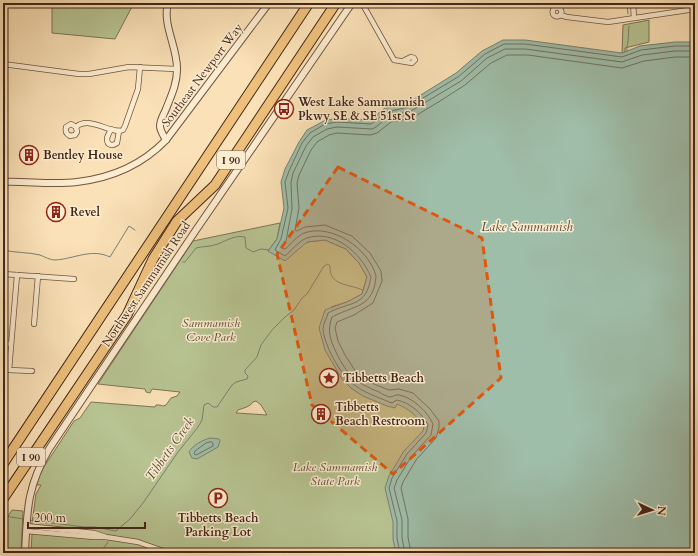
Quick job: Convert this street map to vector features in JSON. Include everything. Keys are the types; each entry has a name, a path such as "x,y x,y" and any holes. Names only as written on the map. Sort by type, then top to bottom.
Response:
{"highway":[{"name":"I 90","path":"3,463 309,3"},
{"name":"I 90","path":"3,499 128,315 153,259 177,221 215,184 336,3"}],"street":[{"path":"16,3 20,5 25,3"},
{"path":"166,140 161,131 160,124 173,92 177,69 167,18 168,3"},
{"name":"Southeast Newport Way","path":"3,182 76,182 99,178 131,167 153,153 166,140 269,3"},
{"name":"Northwest Sammamish Road","path":"25,553 29,496 34,478 49,449 196,230 352,3"},
{"path":"362,3 394,60 402,61"},
{"path":"633,3 634,18"},
{"path":"560,15 567,18 601,22 616,22 695,9"},
{"path":"3,64 67,74 97,72 120,67 177,69"},
{"path":"76,127 78,125 88,124 99,125 119,131 123,130 126,126 139,83 140,67"},
{"path":"110,129 107,140 108,144 111,145 117,143 119,131"},
{"path":"3,274 74,279"},
{"path":"17,275 9,370 32,371"},
{"path":"34,324 38,276"},
{"path":"3,343 11,344"},
{"path":"26,526 94,533 106,537 138,542 169,553"}],"highlighted area":[{"path":"338,167 482,238 501,378 393,474 312,405 277,254"}],"green space":[{"path":"52,3 134,3 115,39 52,33"},
{"path":"649,20 649,42 625,48 625,52 622,53 623,25"},
{"name":"Lake Sammamish State Park","path":"280,223 277,239 268,251 307,242 325,240 346,249 359,263 367,277 362,294 347,302 331,307 432,391 422,553 31,553 31,531 36,494 41,485 37,485 38,476 74,421 80,418 91,402 155,407 156,405 166,405 171,398 177,396 180,392 152,389 150,393 146,392 145,389 98,384 193,241","holes":["256,401 261,405 267,415 236,413 238,410"]},
{"path":"12,510 23,511 21,553 3,553 3,524"}],"water":[{"name":"Lake Sammamish","path":"503,40 525,40 622,53 640,46 675,42 695,42 695,553 396,553 393,539 393,522 385,488 389,476 404,451 423,431 424,426 409,410 397,404 395,408 387,406 363,396 351,388 342,379 325,350 319,328 325,310 347,302 362,294 367,277 359,263 346,249 325,240 307,242 285,261 268,251 277,239 284,208 281,182 285,169 307,130 324,121 337,118 370,120 385,108 406,104 456,73 482,51"},
{"path":"210,438 219,439 220,441 218,447 197,459 192,458 189,452 191,449 198,443"}],"waterway":[{"path":"627,3 628,14"},
{"path":"627,51 629,26"},
{"path":"3,250 35,254 55,260 89,254 110,257 129,226 135,230"},
{"path":"183,262 185,262 196,248 215,245 231,238 238,237 245,237 246,248 253,252 261,249 269,250"},
{"name":"Tibbetts Creek","path":"29,520 95,527 116,531 130,519 143,503 178,452 198,427 202,420 204,405 208,403 213,407 217,407 232,385 236,382 247,379 248,376 245,373 245,370 257,357 261,345 272,330 294,310 302,298 307,294 324,266 328,264 330,266 331,273 336,281 363,290"},
{"name":"Tibbetts Creek","path":"3,516 24,519"},
{"path":"100,553 108,542"}],"place":[{"name":"West Lake Sammamish Pkwy SE & SE 51st St","path":"284,109"},
{"name":"Bentley House","path":"29,155"},
{"name":"Revel","path":"56,212"},
{"name":"Tibbetts Beach","path":"329,378"},
{"name":"Tibbetts Beach Restroom","path":"321,414"},
{"name":"Tibbetts Beach Parking Lot","path":"218,498"}],"park label":[{"name":"Sammamish Cove Park","path":"211,330"}]}
